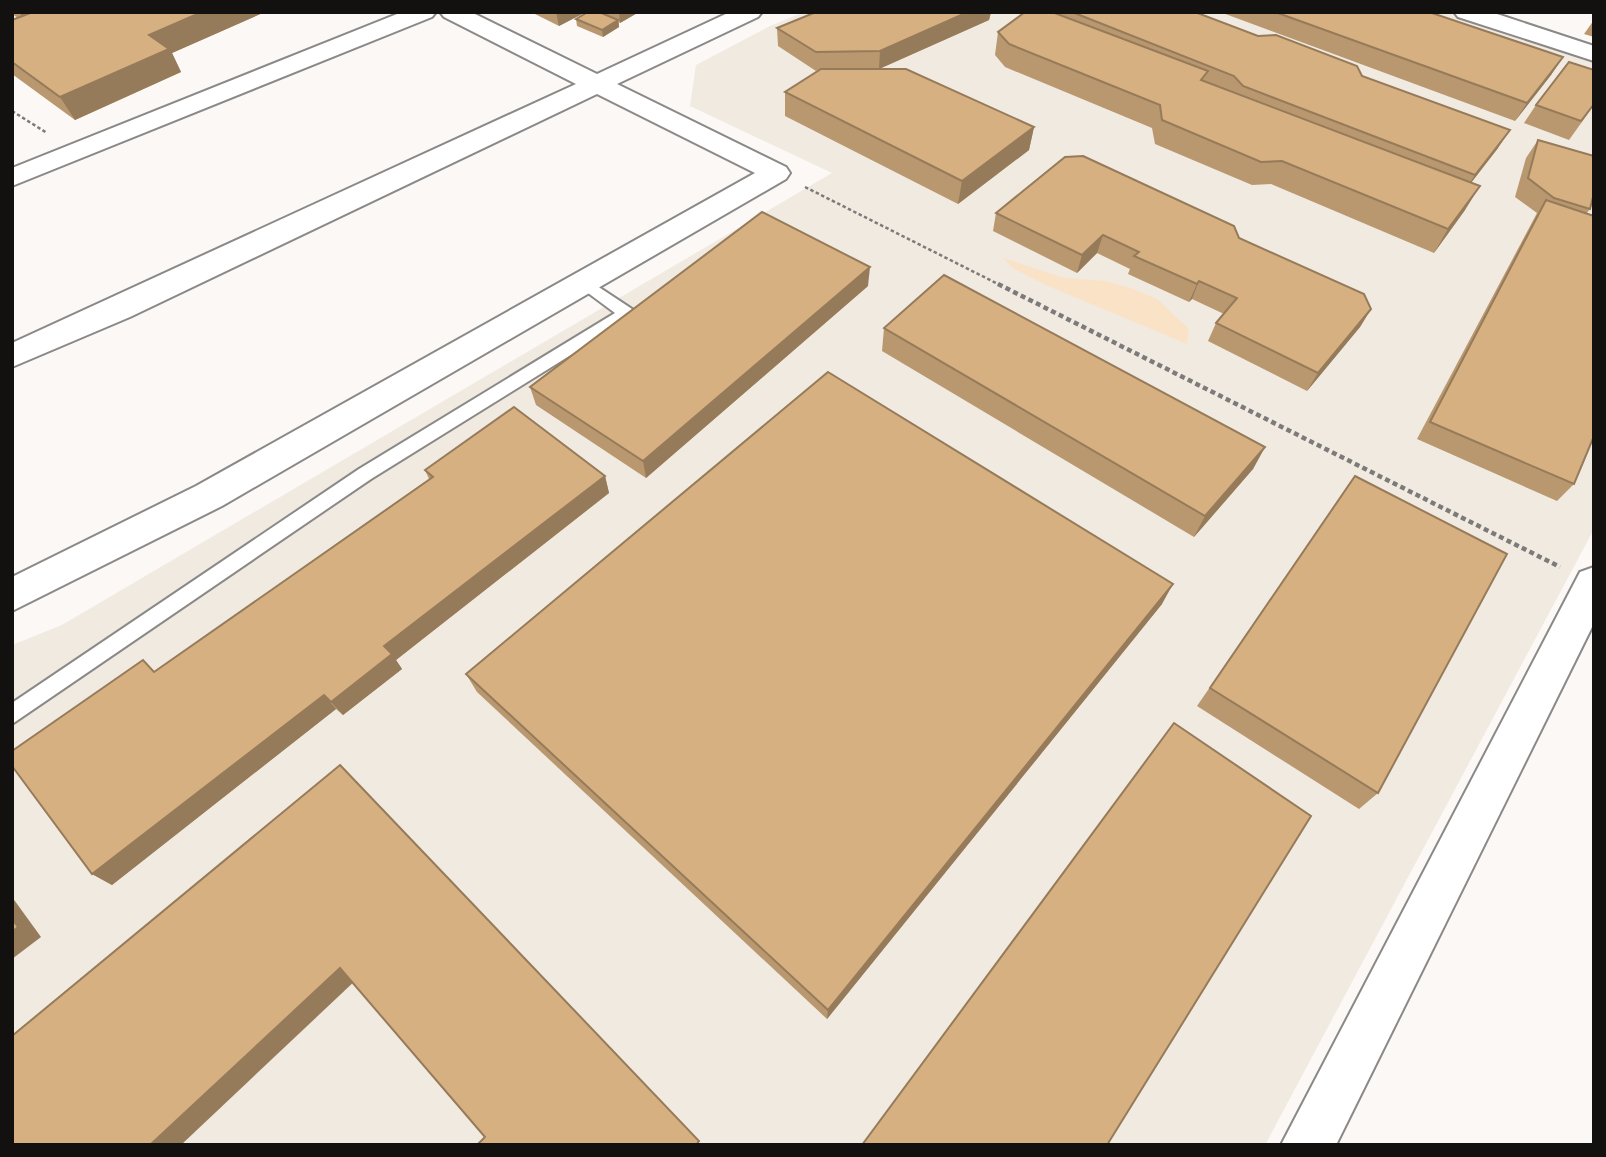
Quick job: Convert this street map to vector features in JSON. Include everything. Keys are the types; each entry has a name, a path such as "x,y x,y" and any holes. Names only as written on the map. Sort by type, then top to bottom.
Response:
{"street":[{"path":"12,178 424,12"},
{"path":"452,12 776,173"},
{"path":"1466,12 1594,54"},
{"path":"12,356 119,309 748,13"},
{"path":"12,595 209,496 776,173"},
{"path":"1308,1145 1594,583"}],"lane":[{"path":"12,715 365,474 626,313 585,283"}],"path":[{"path":"12,110 50,135 37,140"},
{"path":"776,173 1594,583"}],"shaded area":[{"path":"804,12 1446,12 1594,61 1594,529 1265,1145 12,1145 12,645 62,625 832,173 690,106 696,65 770,26"},
{"path":"1003,258 1065,278 1105,281 1157,299 1189,329 1187,344 1048,286 1014,269"}],"building":[{"path":"33,12 202,12 149,35 169,49 60,97 12,62 12,20"},
{"path":"588,12 599,12 618,20 602,30 576,19"},
{"path":"816,12 968,12 880,51 816,52 777,28"},
{"path":"1025,12 1052,12 1208,71 1201,80 1480,186 1448,229 1282,161 1261,162 1162,120 1160,105 1009,44 998,32"},
{"path":"1072,12 1195,12 1258,36 1276,35 1357,66 1362,76 1510,130 1475,175 1243,86 1234,76"},
{"path":"1275,12 1429,12 1563,57 1527,103"},
{"path":"1569,62 1594,70 1594,104 1581,121 1536,105"},
{"path":"821,69 906,69 1034,127 962,181 785,92"},
{"path":"1538,140 1594,156 1594,193 1590,209 1554,198 1528,178"},
{"path":"1083,156 1234,226 1239,238 1364,294 1371,309 1318,373 1216,323 1237,298 1199,281 1197,284 1134,256 1139,252 1103,235 1082,255 996,213 1065,157"},
{"path":"1546,200 1594,216 1594,436 1574,484 1430,422"},
{"path":"762,212 870,267 643,461 530,387"},
{"path":"944,275 1265,447 1205,516 884,328"},
{"path":"828,372 1173,584 828,1010 466,674"},
{"path":"514,407 605,476 384,646 392,654 331,702 324,695 92,874 12,766 12,751 143,660 154,672 433,477 425,470"},
{"path":"1355,476 1507,554 1378,793 1210,688"},
{"path":"1174,723 1311,816 1107,1145 862,1145"},
{"path":"340,765 699,1141 696,1145 477,1145 485,1137 340,968 150,1145 12,1145 12,1036"},
{"path":"12,919 18,927 12,932"}]}
